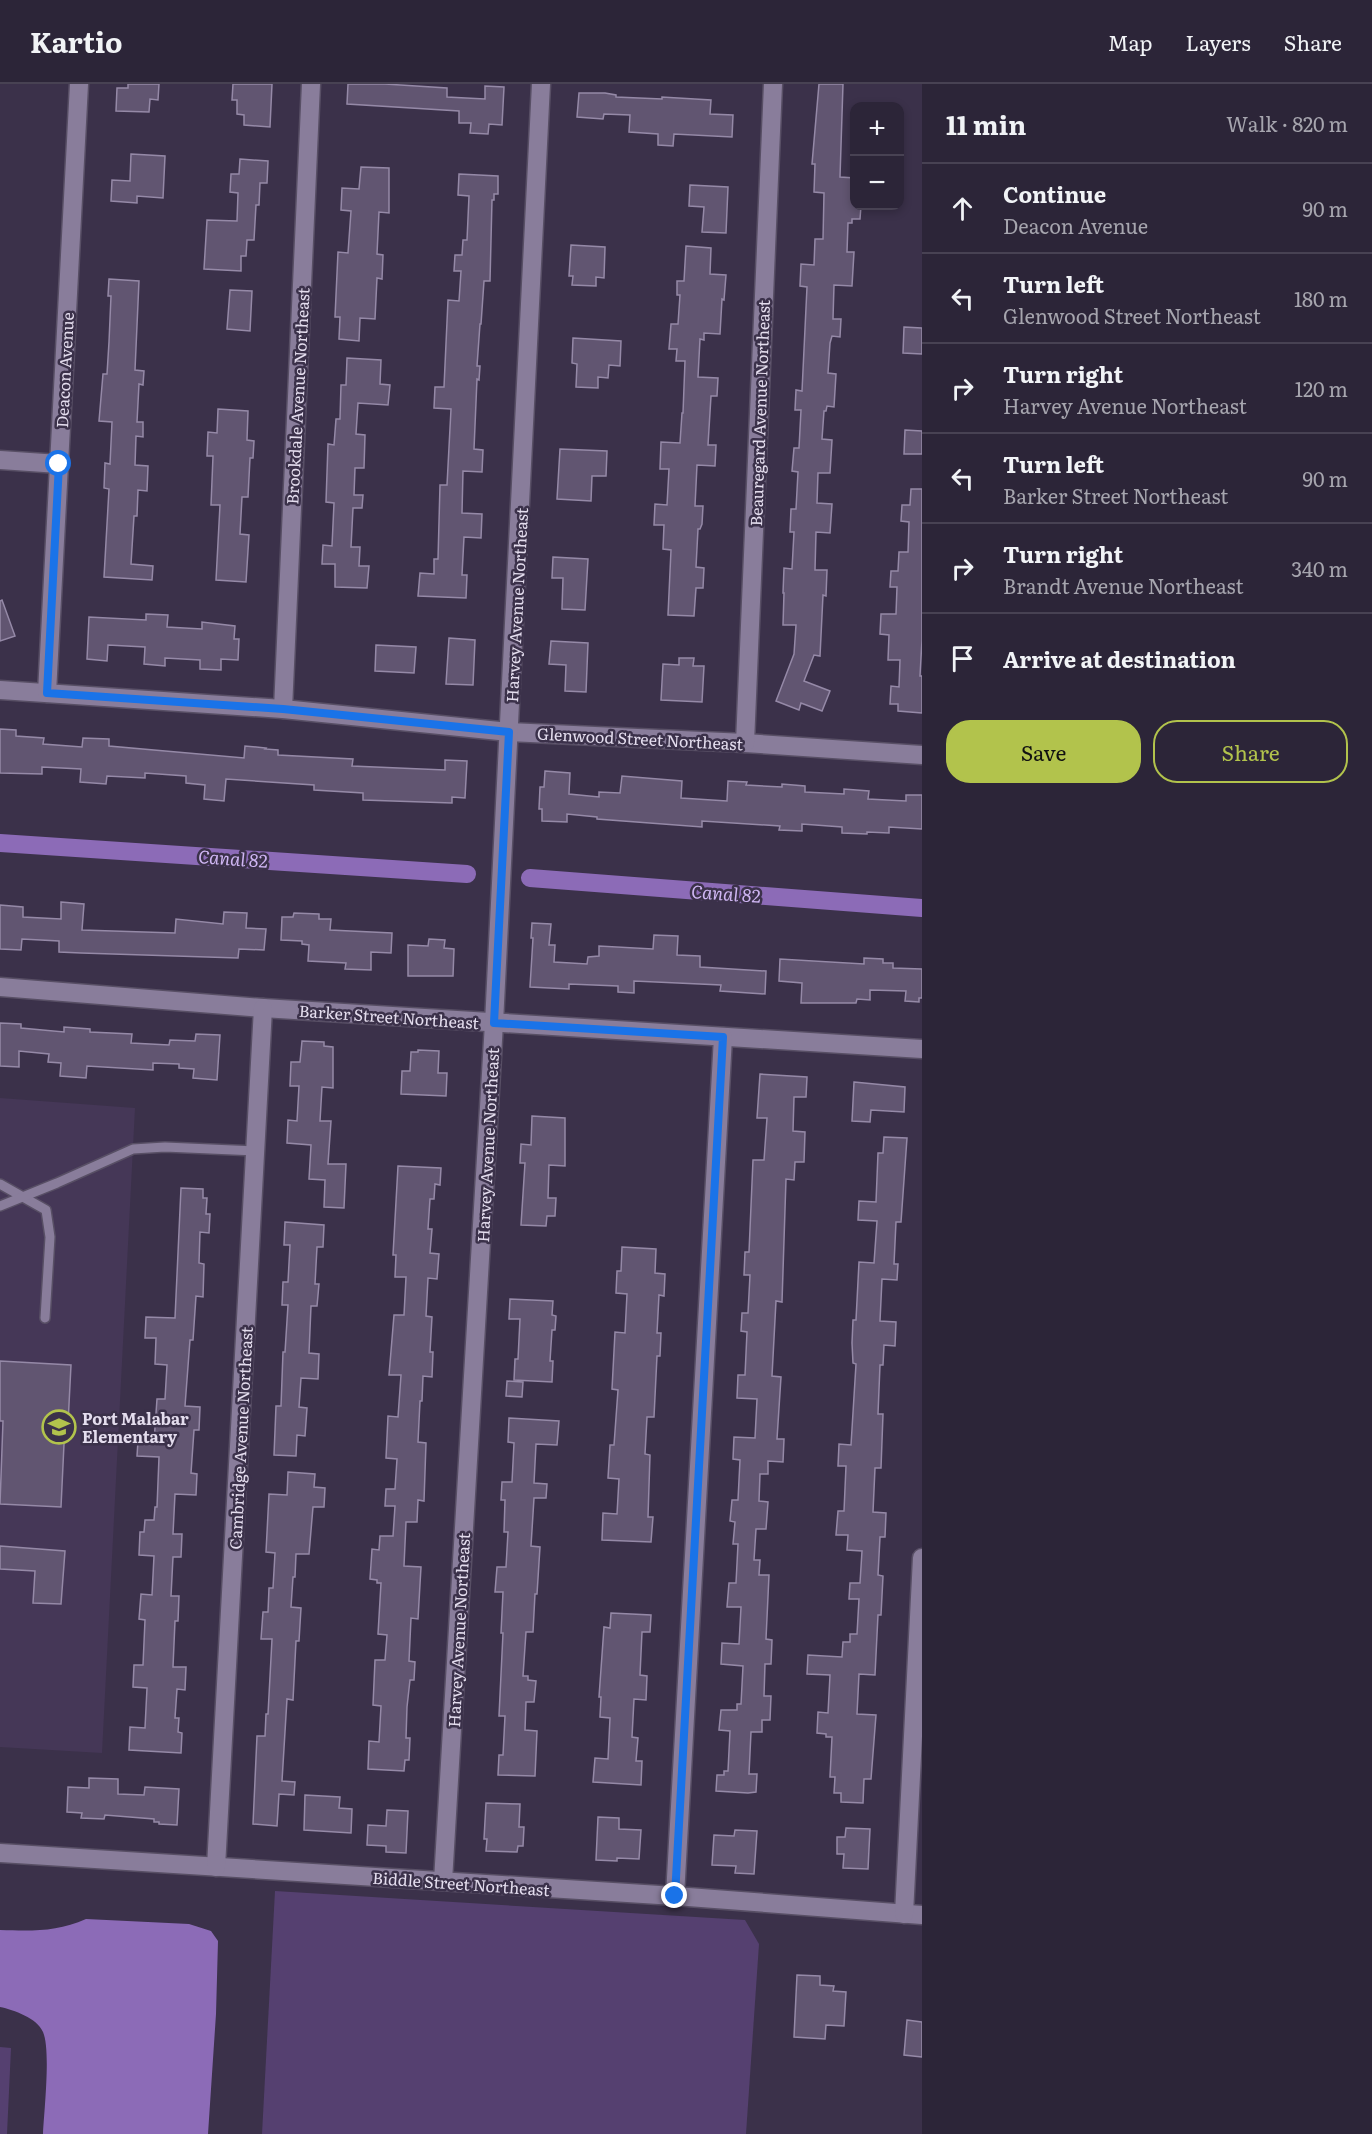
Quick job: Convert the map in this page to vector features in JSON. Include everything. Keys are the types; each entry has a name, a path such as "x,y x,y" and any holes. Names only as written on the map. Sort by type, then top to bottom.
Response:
{"street":[{"name":"Deacon Avenue","path":"47,693 79,84"},
{"name":"Brookdale Avenue Northeast","path":"283,709 311,84"},
{"name":"Harvey Avenue Northeast","path":"443,1881 494,1023 541,84"},
{"name":"Beauregard Avenue Northeast","path":"745,743 773,84"},
{"path":"0,460 59,464"},
{"name":"Glenwood Street Northeast","path":"0,690 283,709 509,732 745,743 922,755"},
{"name":"Barker Street Northeast","path":"0,987 263,1008 922,1049"},
{"name":"Cambridge Avenue Northeast","path":"216,1867 263,1008"},
{"path":"675,1896 723,1037"},
{"path":"913,1915 922,1558"},
{"name":"Biddle Street Northeast","path":"0,1853 675,1896 913,1915"}],"lane":[{"path":"0,1206 57,1184 133,1149 165,1147 256,1151"},
{"path":"0,1184 46,1210 50,1237 45,1318"}],"shaded area":[{"name":"Port Malabar Elementary","path":"0,1098 135,1108 102,1753 0,1747"},
{"path":"275,1891 745,1920 759,1944 746,2134 262,2134"},
{"path":"86,1919 189,1924 211,1931 218,1941 208,2134 43,2134 47,2066 45,2041 43,2032 36,2023 18,2013 0,2007 0,1930 54,1928"},
{"path":"0,2047 11,2048 7,2134 0,2134"}],"building":[{"path":"128,84 159,84 158,100 150,99 149,112 116,111 117,88 128,88"},
{"path":"233,84 272,84 270,127 244,125 244,115 237,114 237,100 232,100"},
{"path":"348,84 447,88 447,97 485,99 485,86 504,87 502,125 489,124 488,134 470,133 471,123 459,123 459,111 347,104"},
{"path":"819,84 843,84 840,177 850,178 850,210 861,210 860,219 852,219 852,223 848,223 847,252 854,252 852,286 834,285 833,319 841,319 840,337 832,336 830,343 828,373 836,374 834,407 827,406 824,411 822,439 832,440 830,473 818,473 817,503 832,504 830,533 816,532 815,570 827,570 826,596 823,595 820,656 814,655 804,681 830,691 822,711 801,703 799,710 776,701 794,654 796,625 783,625 783,593 784,568 792,569 794,532 790,532 791,509 796,509 798,472 792,471 794,448 799,448 801,410 795,410 796,390 802,391 807,287 800,286 801,264 814,265 815,239 823,239 824,193 814,192 815,164 812,164"},
{"path":"579,93 605,93 616,95 616,97 711,100 710,114 733,115 732,137 674,134 673,146 658,145 658,134 629,132 630,115 604,114 603,119 577,117"},
{"path":"131,154 165,156 163,198 137,196 137,203 111,201 112,180 130,181"},
{"path":"240,159 268,161 267,183 260,183 259,205 256,205 254,240 247,240 246,256 241,256 241,271 204,269 207,220 237,221 238,193 230,192 231,174 239,174"},
{"path":"361,167 389,168 389,213 379,212 377,254 383,255 382,279 377,278 375,319 360,318 359,341 339,339 340,317 335,317 338,252 348,253 351,211 341,210 342,188 359,189"},
{"path":"459,174 498,176 498,194 494,194 494,200 492,200 490,281 484,281 477,366 480,366 479,380 477,379 474,449 483,450 482,472 463,471 462,513 482,514 481,538 464,537 462,575 467,575 466,598 418,596 420,573 434,574 434,559 438,559 440,485 447,485 451,409 434,408 435,387 444,387 448,300 459,301 461,271 454,271 455,255 462,255 463,240 467,240 469,196 458,195"},
{"path":"690,185 728,187 726,233 702,232 704,207 689,206"},
{"path":"571,245 605,247 604,278 596,277 596,286 572,285 573,276 569,276"},
{"path":"686,246 711,248 710,274 726,275 720,334 704,333 704,340 700,339 698,377 718,378 717,396 711,396 708,445 716,445 715,466 697,465 695,506 703,506 702,524 698,529 696,567 704,568 703,588 696,588 694,616 668,615 671,550 663,549 664,525 654,525 655,504 667,505 669,469 660,469 661,442 680,443 685,361 676,361 677,349 669,349 671,324 678,324 680,295 677,295 677,281 684,281"},
{"path":"109,279 139,281 135,370 144,371 143,385 139,384 137,422 143,422 143,437 136,436 135,465 148,466 147,491 138,490 131,564 153,566 152,580 104,577 109,489 104,488 105,463 110,464 112,422 99,421 103,374 107,374 111,296 108,296"},
{"path":"230,290 252,291 250,331 227,329"},
{"path":"904,327 922,328 922,354 903,353"},
{"path":"573,338 621,341 620,366 609,365 608,378 598,377 598,388 576,387 577,364 572,363"},
{"path":"347,358 381,360 380,384 390,385 388,405 358,403 356,434 365,435 364,468 355,468 354,495 363,495 362,508 353,508 351,547 360,547 359,566 369,566 367,588 335,587 335,564 322,564 323,545 332,546 334,503 326,502 328,444 334,445 336,419 340,419 341,385 346,385"},
{"path":"218,409 248,411 247,440 254,441 253,458 250,458 248,497 242,497 240,534 249,535 246,582 216,580 220,505 211,505 213,456 207,456 208,432 217,433"},
{"path":"905,430 922,431 922,454 904,454"},
{"path":"560,449 607,451 606,476 592,476 591,501 557,499"},
{"path":"911,489 922,489 920,676 922,676 922,713 898,711 898,704 890,704 891,686 899,687 900,660 888,660 889,635 880,634 881,614 896,614 897,587 890,587 891,571 898,571 899,552 908,552 909,522 901,521 902,505 910,505"},
{"path":"553,557 588,559 585,610 562,609 563,578 552,578"},
{"path":"2,600 15,636 0,641 0,601"},
{"path":"146,614 168,615 167,627 202,629 202,622 235,626 234,639 239,639 238,660 221,659 221,670 200,669 200,660 165,658 165,666 144,664 145,647 108,645 107,661 87,659 89,617 146,620"},
{"path":"449,638 475,640 473,685 446,684"},
{"path":"551,641 588,643 586,692 565,691 566,665 549,664"},
{"path":"376,645 416,647 414,673 375,671"},
{"path":"679,658 694,658 693,666 704,666 702,702 661,700 663,664 679,665"},
{"path":"0,729 16,730 16,736 44,738 43,744 82,747 83,738 109,739 109,746 244,758 245,746 278,750 278,755 353,759 352,766 445,770 445,760 467,761 465,798 452,797 452,803 363,800 363,793 314,790 314,785 226,779 224,801 204,799 205,785 186,783 186,776 145,773 145,778 107,776 106,784 80,782 81,769 42,767 42,774 0,773"},
{"path":"545,771 570,773 569,794 599,797 599,792 620,793 622,776 682,781 681,798 727,801 728,781 747,782 746,785 805,786 805,792 844,794 844,789 869,791 868,799 906,801 906,795 922,795 922,829 889,827 889,833 842,833 842,827 802,824 802,831 779,830 780,826 702,821 702,827 597,819 597,817 567,814 567,822 542,821 542,809 539,809 540,787 544,787"},
{"path":"61,902 84,904 82,930 175,933 176,919 223,924 224,912 247,913 246,928 266,929 264,950 239,949 238,958 59,952 59,941 22,939 21,950 0,949 0,905 23,907 23,917 61,919"},
{"path":"294,913 319,914 319,919 331,919 330,930 392,933 391,953 371,952 371,970 345,969 346,963 308,961 309,945 302,944 302,941 281,940 282,917 293,917"},
{"path":"532,923 551,924 549,945 555,945 554,962 587,964 588,957 599,956 599,946 653,949 654,935 678,936 677,955 700,956 700,967 766,971 765,994 720,991 721,985 634,981 634,993 618,992 618,986 569,984 569,989 530,987"},
{"path":"429,939 445,940 444,948 454,949 453,976 408,976 408,945 428,946"},
{"path":"864,958 883,959 883,963 893,963 893,968 922,969 922,998 919,998 919,1002 905,1001 906,991 870,990 870,1000 857,999 856,1003 801,1003 802,983 779,981 780,959 864,964"},
{"path":"0,1023 21,1024 21,1028 64,1032 64,1027 90,1029 90,1032 132,1034 131,1043 169,1045 170,1040 195,1041 196,1034 220,1035 217,1080 193,1078 194,1069 179,1068 179,1064 153,1063 153,1070 87,1066 86,1078 60,1076 61,1063 48,1062 49,1054 19,1051 19,1067 0,1066"},
{"path":"302,1041 324,1042 324,1046 333,1047 333,1088 322,1087 320,1121 331,1121 328,1164 346,1164 344,1208 324,1207 325,1180 309,1179 311,1145 287,1143 288,1120 297,1121 299,1086 290,1086 291,1062 300,1062"},
{"path":"418,1050 439,1051 438,1073 447,1073 446,1096 401,1094 402,1071 410,1071 411,1052 418,1052"},
{"path":"760,1074 807,1077 806,1097 794,1097 793,1131 805,1132 804,1162 795,1162 794,1180 786,1179 782,1302 776,1301 772,1376 781,1377 777,1439 784,1439 783,1462 768,1461 768,1474 760,1474 759,1501 768,1502 766,1529 756,1529 754,1560 760,1560 759,1575 769,1575 766,1639 772,1640 771,1664 765,1664 764,1696 771,1696 770,1720 762,1720 762,1732 751,1732 749,1774 757,1774 756,1792 748,1793 716,1791 717,1775 724,1775 724,1771 728,1771 730,1731 719,1730 721,1710 737,1710 737,1704 741,1704 743,1666 721,1664 722,1643 739,1644 741,1607 727,1607 729,1583 736,1583 738,1544 733,1544 735,1522 730,1521 732,1500 738,1500 740,1460 733,1459 734,1437 755,1438 757,1399 737,1398 738,1375 745,1375 747,1332 741,1331 742,1313 748,1313 750,1275 744,1275 745,1252 749,1252 753,1160 764,1160 767,1118 757,1118"},
{"path":"854,1082 905,1087 904,1112 871,1110 870,1122 852,1121"},
{"path":"532,1116 565,1118 565,1166 549,1165 548,1198 556,1198 555,1216 547,1216 546,1226 521,1225 525,1163 520,1163 521,1144 531,1145"},
{"path":"884,1137 907,1138 901,1222 896,1222 894,1264 898,1264 897,1280 882,1279 880,1321 896,1322 895,1346 884,1345 883,1365 880,1365 878,1414 883,1414 881,1468 875,1468 873,1512 886,1513 885,1537 880,1537 878,1575 883,1576 881,1615 878,1615 875,1675 859,1674 857,1714 876,1715 871,1779 864,1779 863,1803 841,1802 841,1793 834,1793 835,1777 830,1777 832,1737 817,1733 818,1712 828,1713 830,1675 807,1674 808,1655 842,1657 843,1642 850,1642 850,1634 857,1634 859,1599 849,1599 850,1583 860,1583 862,1551 847,1550 848,1535 836,1535 838,1511 844,1511 846,1466 838,1466 839,1444 851,1445 856,1364 853,1363 853,1320 856,1320 859,1262 874,1263 877,1221 858,1220 859,1201 876,1202 878,1153 883,1153"},
{"path":"398,1166 441,1168 440,1185 435,1184 434,1199 430,1199 428,1229 432,1229 430,1253 439,1254 437,1279 428,1278 426,1316 432,1317 430,1352 433,1352 432,1377 423,1376 422,1401 420,1401 418,1442 426,1443 424,1501 418,1500 417,1522 406,1522 404,1566 421,1567 418,1619 411,1618 409,1661 415,1662 414,1680 410,1680 407,1707 406,1738 410,1738 409,1760 405,1760 404,1771 368,1769 369,1741 379,1742 381,1706 373,1705 375,1660 385,1660 387,1635 378,1634 381,1583 370,1579 372,1549 379,1550 380,1536 393,1536 395,1506 385,1506 386,1489 395,1489 397,1459 386,1458 388,1416 398,1417 401,1375 389,1375 394,1315 404,1315 406,1277 395,1277 396,1255 393,1255"},
{"path":"181,1188 203,1189 203,1198 207,1198 206,1214 210,1214 209,1233 200,1232 199,1263 204,1264 203,1297 196,1296 185,1406 200,1407 199,1430 194,1430 191,1473 197,1474 196,1495 175,1494 173,1534 182,1534 181,1557 173,1557 171,1596 179,1596 178,1621 175,1621 173,1667 186,1667 185,1690 177,1689 175,1718 179,1718 178,1732 182,1733 181,1753 129,1750 130,1727 145,1728 147,1688 133,1687 134,1665 143,1665 145,1620 139,1619 141,1594 152,1595 154,1556 139,1555 140,1532 144,1532 145,1520 154,1520 155,1507 157,1507 159,1457 137,1456 138,1441 154,1442 157,1399 165,1399 167,1365 155,1364 156,1338 145,1338 146,1317 175,1318"},
{"path":"285,1222 324,1225 323,1247 317,1247 315,1284 319,1284 317,1306 311,1306 309,1353 319,1354 318,1379 301,1378 299,1407 307,1408 305,1436 297,1435 296,1456 274,1455 276,1406 281,1406 288,1305 282,1305 283,1282 288,1282 290,1245 284,1245"},
{"path":"622,1247 656,1249 655,1273 665,1274 664,1296 659,1295 657,1333 661,1333 660,1356 657,1356 654,1417 647,1417 645,1454 650,1455 648,1517 653,1517 651,1542 602,1540 603,1513 617,1514 619,1479 608,1478 610,1445 614,1445 618,1390 612,1389 615,1332 625,1333 627,1294 616,1293 617,1271 621,1271"},
{"path":"510,1299 553,1301 552,1315 556,1316 555,1330 552,1330 550,1361 553,1361 552,1382 514,1380 515,1359 518,1359 520,1319 509,1319"},
{"path":"0,1361 71,1365 68,1424 65,1423 61,1507 0,1504 3,1421 0,1421"},
{"path":"507,1381 523,1382 522,1397 506,1396"},
{"path":"509,1418 559,1421 557,1445 536,1444 534,1483 547,1484 546,1498 534,1498 531,1546 540,1547 533,1632 526,1632 523,1676 528,1676 528,1680 536,1681 534,1702 526,1702 525,1730 537,1731 535,1776 498,1775 499,1755 503,1755 505,1716 499,1716 503,1592 495,1592 497,1567 506,1567 508,1532 504,1532 505,1500 501,1500 502,1482 512,1482 514,1443 508,1442"},
{"path":"288,1472 315,1474 314,1487 325,1488 324,1507 313,1507 309,1554 296,1554 291,1607 301,1608 299,1641 296,1641 293,1700 287,1699 282,1781 295,1782 294,1795 279,1794 277,1826 253,1824 257,1736 265,1736 272,1639 261,1639 263,1612 268,1612 269,1588 273,1588 275,1553 266,1552 269,1494 287,1495"},
{"path":"0,1546 65,1551 61,1604 33,1603 35,1571 0,1569"},
{"path":"611,1613 651,1615 650,1632 642,1632 640,1675 647,1676 646,1700 634,1699 632,1737 638,1738 636,1761 642,1761 641,1785 593,1782 595,1758 608,1759 610,1718 600,1717 601,1697 599,1697 604,1627 610,1628"},
{"path":"89,1778 118,1779 118,1794 144,1795 145,1787 179,1789 177,1825 159,1824 159,1822 154,1822 154,1819 105,1815 104,1819 81,1818 82,1813 67,1812 68,1787 89,1788"},
{"path":"305,1795 340,1797 339,1808 352,1809 351,1833 304,1830"},
{"path":"486,1803 520,1804 519,1827 524,1827 523,1846 518,1846 517,1852 486,1851 487,1839 484,1839"},
{"path":"387,1810 408,1811 406,1853 386,1852 386,1846 367,1845 368,1825 386,1826"},
{"path":"598,1817 619,1818 619,1829 641,1830 639,1859 596,1860"},
{"path":"846,1828 870,1829 868,1869 843,1868 844,1854 837,1854 837,1837 845,1837"},
{"path":"735,1830 757,1831 754,1874 735,1873 736,1866 712,1865 714,1835 734,1836"},
{"path":"797,1975 820,1976 820,1985 834,1986 833,1991 846,1992 844,2026 826,2025 825,2039 794,2037"},
{"path":"907,2020 922,2022 922,2057 904,2055"}],"waterway":[{"name":"Canal 82","path":"0,843 467,874"},
{"name":"Canal 82","path":"530,878 922,908"}],"place":[{"name":"Port Malabar Elementary","path":"59,1427"}],"route":[{"path":"59,464 47,693 283,709 509,732 494,1023 723,1037 675,1896"}]}
